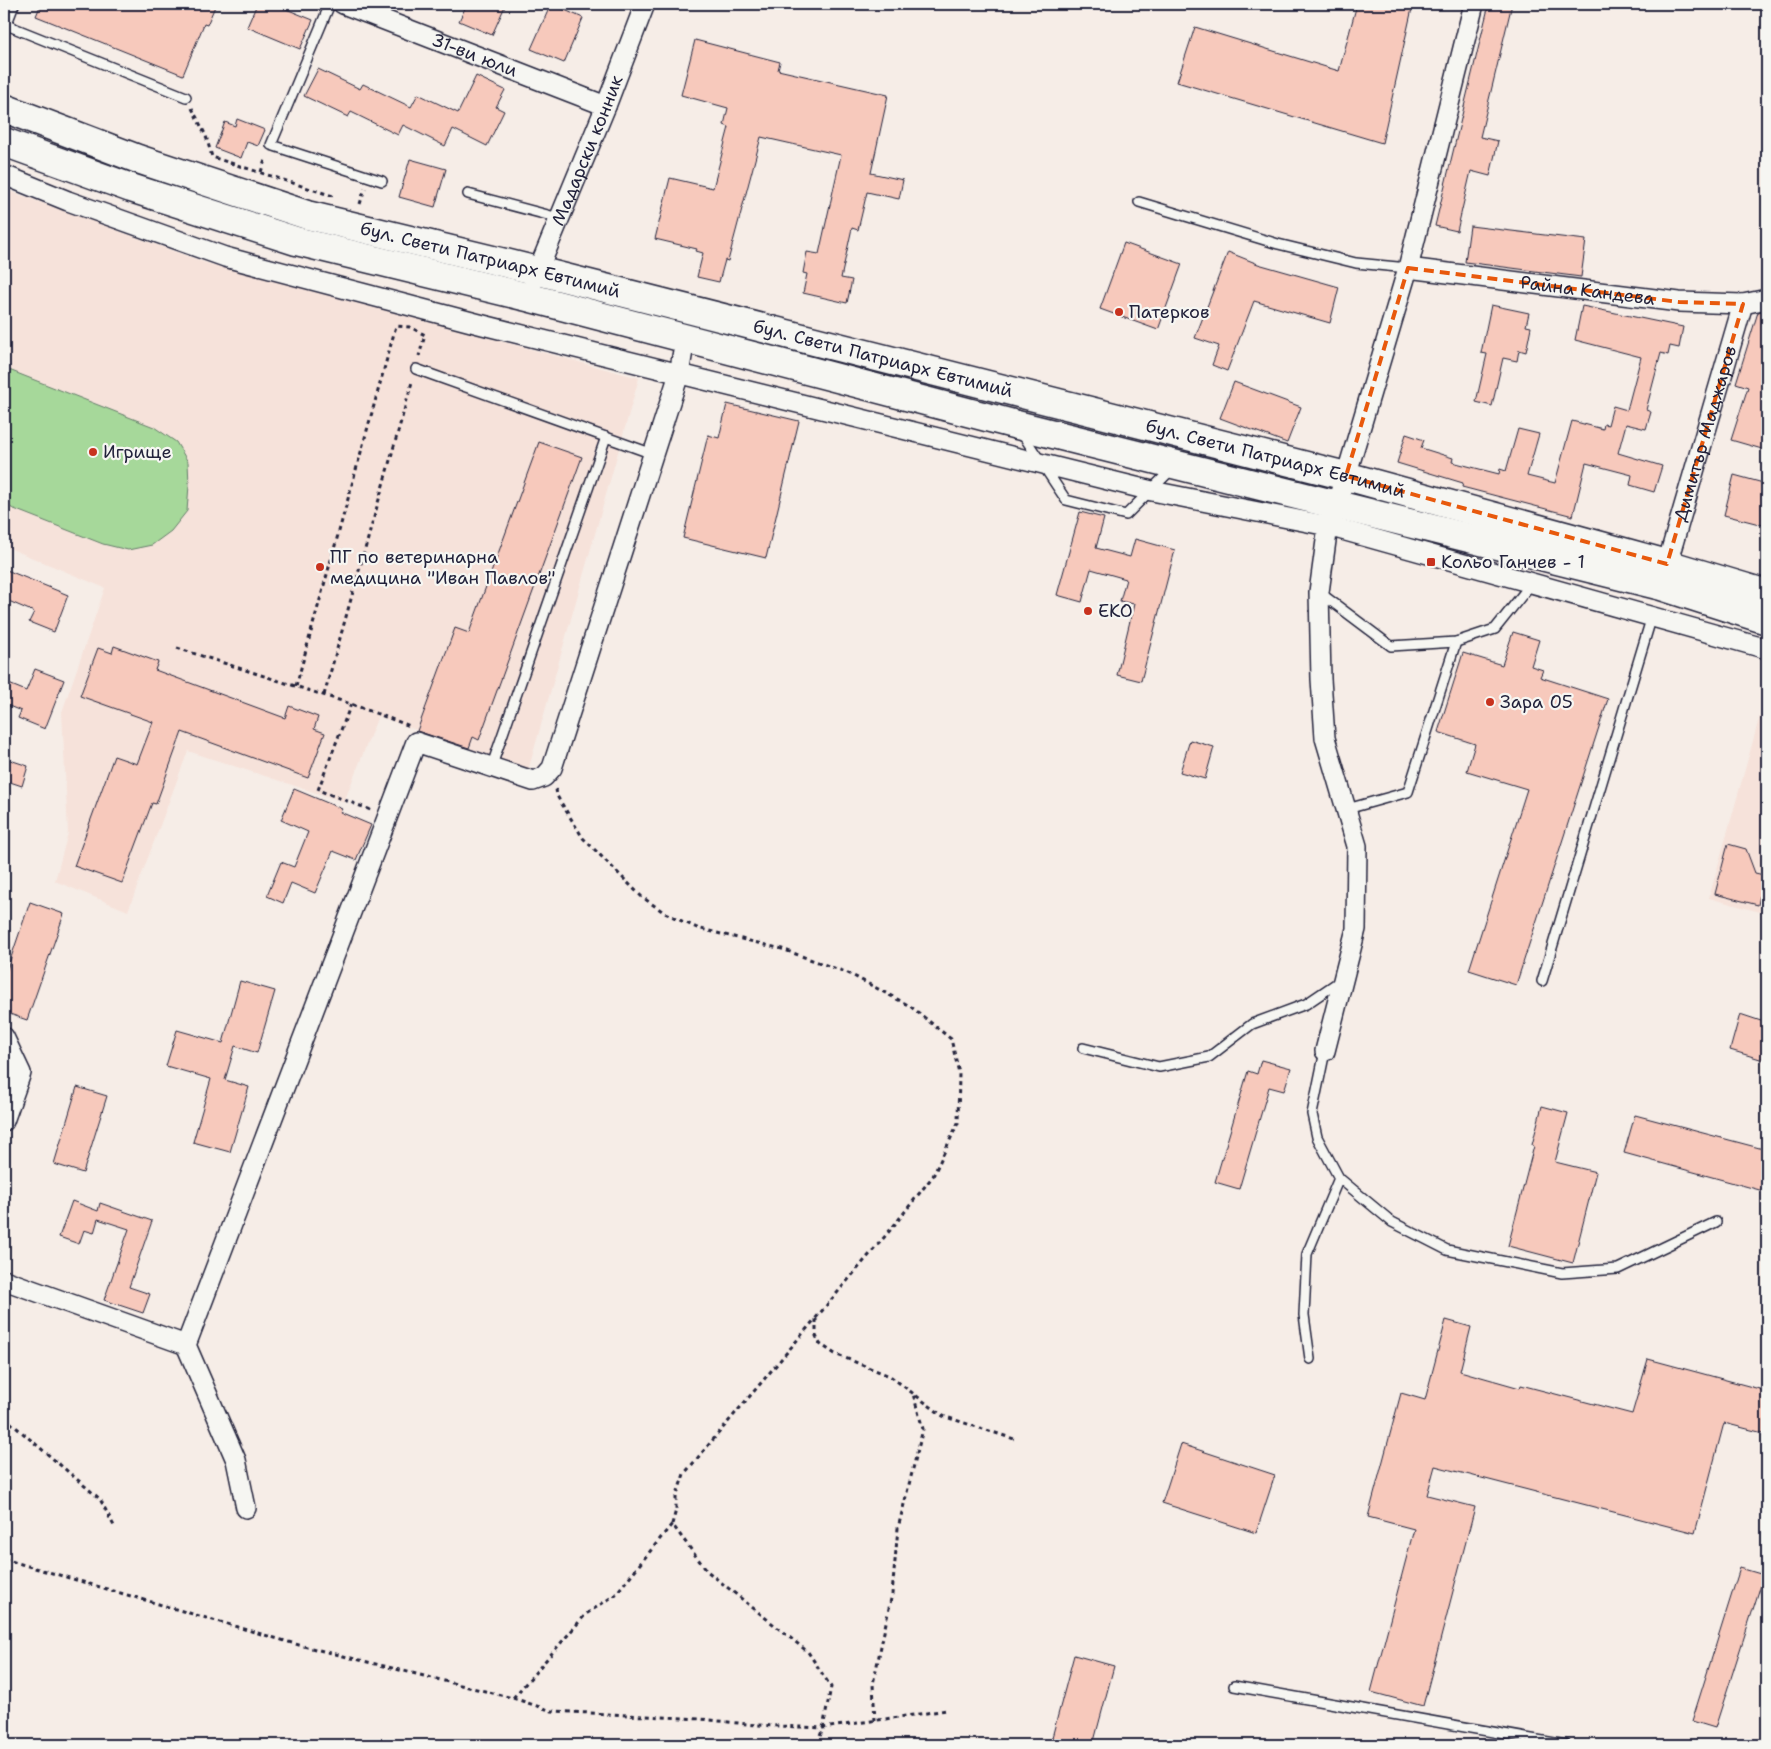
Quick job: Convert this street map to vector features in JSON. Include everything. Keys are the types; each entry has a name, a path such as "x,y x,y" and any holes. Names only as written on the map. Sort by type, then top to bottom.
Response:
{"main road":[{"name":"бул. Свети Патриарх Евтимий","path":"4,108 138,159 307,215 538,271 1346,476 1667,564 1767,594"},
{"name":"бул. Свети Патриарх Евтимий","path":"4,142 131,188 296,241 527,297 1017,425 1176,464 1332,516 1661,586 1767,620"}],"street":[{"path":"4,17 9,4"},
{"name":"31-ви юли","path":"342,4 606,106"},
{"name":"Мадарски конник","path":"527,297 606,106 645,4"},
{"path":"1325,1050 1356,929 1357,846 1325,738 1321,679 1319,592 1332,516 1346,476 1408,268 1474,4"},
{"path":"4,175 68,201 226,257 483,325 1152,491 1332,516 1532,584 1767,649"},
{"name":"Райна Кандева","path":"1408,268 1679,302 1743,304 1767,299"},
{"name":"Димитър Маджаров","path":"1667,564 1743,304"},
{"path":"246,1508 236,1460 186,1345 416,742 533,782 544,777 552,768 679,374 685,339"},
{"path":"4,1037 21,1073 4,1122"},
{"path":"4,1280 186,1345"}],"lane":[{"path":"330,4 271,145 382,181"},
{"path":"4,24 186,97"},
{"path":"468,194 559,218"},
{"path":"1139,202 1278,244 1356,263 1408,268"},
{"path":"416,368 653,454"},
{"path":"1017,425 1066,500 1126,515 1152,491 1176,464"},
{"path":"491,768 606,437"},
{"path":"1319,592 1391,646 1456,642 1495,629 1532,584"},
{"path":"1542,981 1652,616"},
{"path":"1347,809 1408,792 1456,642"},
{"path":"1083,1048 1159,1067 1209,1057 1252,1024 1306,1004 1344,979"},
{"path":"1325,1050 1312,1114 1317,1138 1339,1178 1392,1222 1447,1250 1562,1273 1618,1269 1716,1222"},
{"path":"1310,1359 1304,1316 1307,1254 1339,1178"},
{"path":"1234,1686 1566,1745"}],"path":[{"path":"296,686 396,326 410,327 425,335 324,695"},
{"path":"177,648 351,704 412,727 416,742"},
{"path":"351,704 318,790 388,816"},
{"path":"512,1698 586,1614 615,1595 672,1524 676,1510 676,1497 684,1474 892,1228 933,1176 958,1123 959,1072 951,1039 910,1006 848,972 782,949 697,928 665,913 642,896 582,838 557,796 552,768"},
{"path":"816,1318 816,1336 820,1344 835,1354 890,1376 943,1416 1014,1439"},
{"path":"875,1721 873,1684 892,1594 898,1528 924,1429 913,1394"},
{"path":"4,1417 100,1499 114,1526"},
{"path":"672,1524 708,1571 808,1652 831,1687 823,1728 817,1745"},
{"path":"4,1559 299,1644 512,1698 552,1711 823,1728 947,1710"}],"highlighted area":[{"path":"1408,268 1679,302 1743,304 1667,564 1346,476"}],"shaded area":[{"name":"ПГ по ветеринарна медицина \"Иван Павлов\"","path":"4,189 206,263 639,378 528,771 378,716 344,802 188,751 128,911 55,881 68,833 62,712 105,588 4,546"},
{"path":"1765,698 1767,699 1767,914 1709,898"}],"green space":[{"name":"Игрище","path":"4,368 154,427 176,442 188,462 189,485 187,511 171,531 152,545 128,550 103,544 4,505"}],"building":[{"path":"41,4 216,4 207,25 204,24 183,75 36,16"},
{"path":"257,4 274,4 313,20 300,49 247,27"},
{"path":"467,4 506,4 492,35 459,21"},
{"path":"551,4 583,18 564,63 531,49"},
{"path":"1357,4 1413,4 1382,143 1177,82 1195,27 1339,71"},
{"path":"1489,4 1512,4 1480,137 1498,141 1490,176 1471,171 1457,231 1435,226"},
{"path":"695,40 780,62 778,70 888,95 871,173 903,180 899,199 867,192 858,230 852,228 841,278 852,280 847,303 803,293 807,274 803,273 807,252 819,254 841,155 761,137 728,261 725,260 719,282 697,277 703,253 696,251 697,249 655,239 670,178 713,188 729,127 724,125 728,108 681,95"},
{"path":"318,69 360,89 363,84 411,107 418,94 458,113 476,76 505,90 496,107 504,111 487,146 453,129 445,146 403,125 398,135 351,112 348,117 304,96"},
{"path":"237,119 265,130 258,146 247,142 241,158 215,148 225,122 235,126"},
{"path":"410,159 446,169 435,207 399,197"},
{"path":"1470,226 1586,240 1581,277 1465,262"},
{"path":"1124,243 1182,264 1158,330 1100,309"},
{"path":"1228,252 1258,264 1339,287 1330,323 1254,301 1227,371 1212,365 1219,346 1195,338"},
{"path":"1491,305 1529,313 1526,326 1531,327 1526,352 1519,350 1517,361 1503,358 1492,406 1476,402 1487,354 1481,353"},
{"path":"1582,306 1683,327 1679,348 1670,346 1668,355 1661,353 1646,410 1651,412 1646,429 1626,424 1618,453 1662,466 1654,492 1630,485 1632,475 1586,463 1573,516 1462,487 1463,483 1397,463 1406,434 1424,440 1421,448 1453,458 1452,462 1499,474 1500,469 1506,471 1518,429 1539,434 1527,476 1555,483 1572,421 1603,429 1604,424 1608,425 1613,406 1627,410 1641,357 1575,340"},
{"path":"1767,310 1767,431 1762,449 1731,440 1748,387 1736,383 1758,312"},
{"path":"1234,382 1301,407 1287,443 1220,418"},
{"path":"727,404 799,421 766,558 683,538 708,435 719,438"},
{"path":"539,442 582,457 479,740 473,737 469,748 417,731 455,628 469,633"},
{"path":"1734,475 1767,484 1767,526 1724,515"},
{"path":"1080,512 1104,518 1096,548 1130,557 1135,539 1175,550 1141,681 1117,675 1134,604 1120,601 1126,579 1091,569 1082,602 1057,595"},
{"path":"4,569 68,595 54,632 29,622 34,612 4,599"},
{"path":"1513,632 1539,640 1531,666 1543,670 1540,677 1608,699 1516,985 1469,970 1527,789 1467,771 1475,744 1438,732 1463,653 1502,665"},
{"path":"114,646 158,662 155,670 285,718 289,706 318,717 314,729 325,733 308,778 182,732 156,804 152,803 122,883 74,866 114,756 137,764 153,722 80,696 98,648 112,653"},
{"path":"35,669 64,680 45,729 18,718 21,711 4,704 4,682 26,691"},
{"path":"1190,740 1214,747 1205,779 1180,772"},
{"path":"4,758 28,766 22,786 4,780"},
{"path":"294,789 342,809 340,812 371,825 356,860 333,851 315,893 291,883 283,903 267,896 281,862 294,867 308,832 281,820"},
{"path":"1728,844 1746,849 1755,873 1764,875 1758,905 1715,894"},
{"path":"30,902 64,914 27,1020 4,1012 4,978"},
{"path":"240,981 275,991 257,1053 235,1046 225,1080 249,1087 230,1152 193,1142 211,1079 166,1066 177,1030 223,1043"},
{"path":"1740,1014 1767,1023 1767,1061 1730,1050"},
{"path":"1261,1060 1291,1068 1284,1091 1269,1087 1239,1189 1215,1182 1248,1071 1257,1074"},
{"path":"77,1087 107,1096 83,1173 54,1164"},
{"path":"1542,1106 1568,1113 1555,1162 1596,1172 1573,1263 1508,1246 1534,1146 1532,1145"},
{"path":"1635,1115 1767,1150 1767,1192 1624,1153"},
{"path":"72,1201 98,1211 100,1203 152,1221 129,1287 150,1294 143,1313 104,1300 129,1229 98,1219 94,1233 84,1230 79,1244 59,1237"},
{"path":"1446,1320 1471,1327 1460,1371 1520,1388 1521,1385 1632,1414 1648,1359 1767,1391 1767,1434 1724,1423 1695,1533 1435,1466 1427,1495 1475,1507 1423,1706 1371,1692 1414,1529 1368,1517 1401,1393 1425,1400"},
{"path":"1181,1444 1275,1475 1256,1533 1162,1503"},
{"path":"1740,1568 1764,1575 1715,1728 1692,1721"},
{"path":"1074,1655 1114,1666 1093,1745 1050,1745"}],"place":[{"name":"Патерков","path":"1119,312"},
{"name":"Игрище","path":"93,452"},
{"name":"Кольо Ганчев - 1","path":"1431,562"},
{"name":"ПГ по ветеринарна медицина \"Иван Павлов\"","path":"320,567"},
{"name":"EKO","path":"1088,611"},
{"name":"Зара 05","path":"1490,702"}]}
